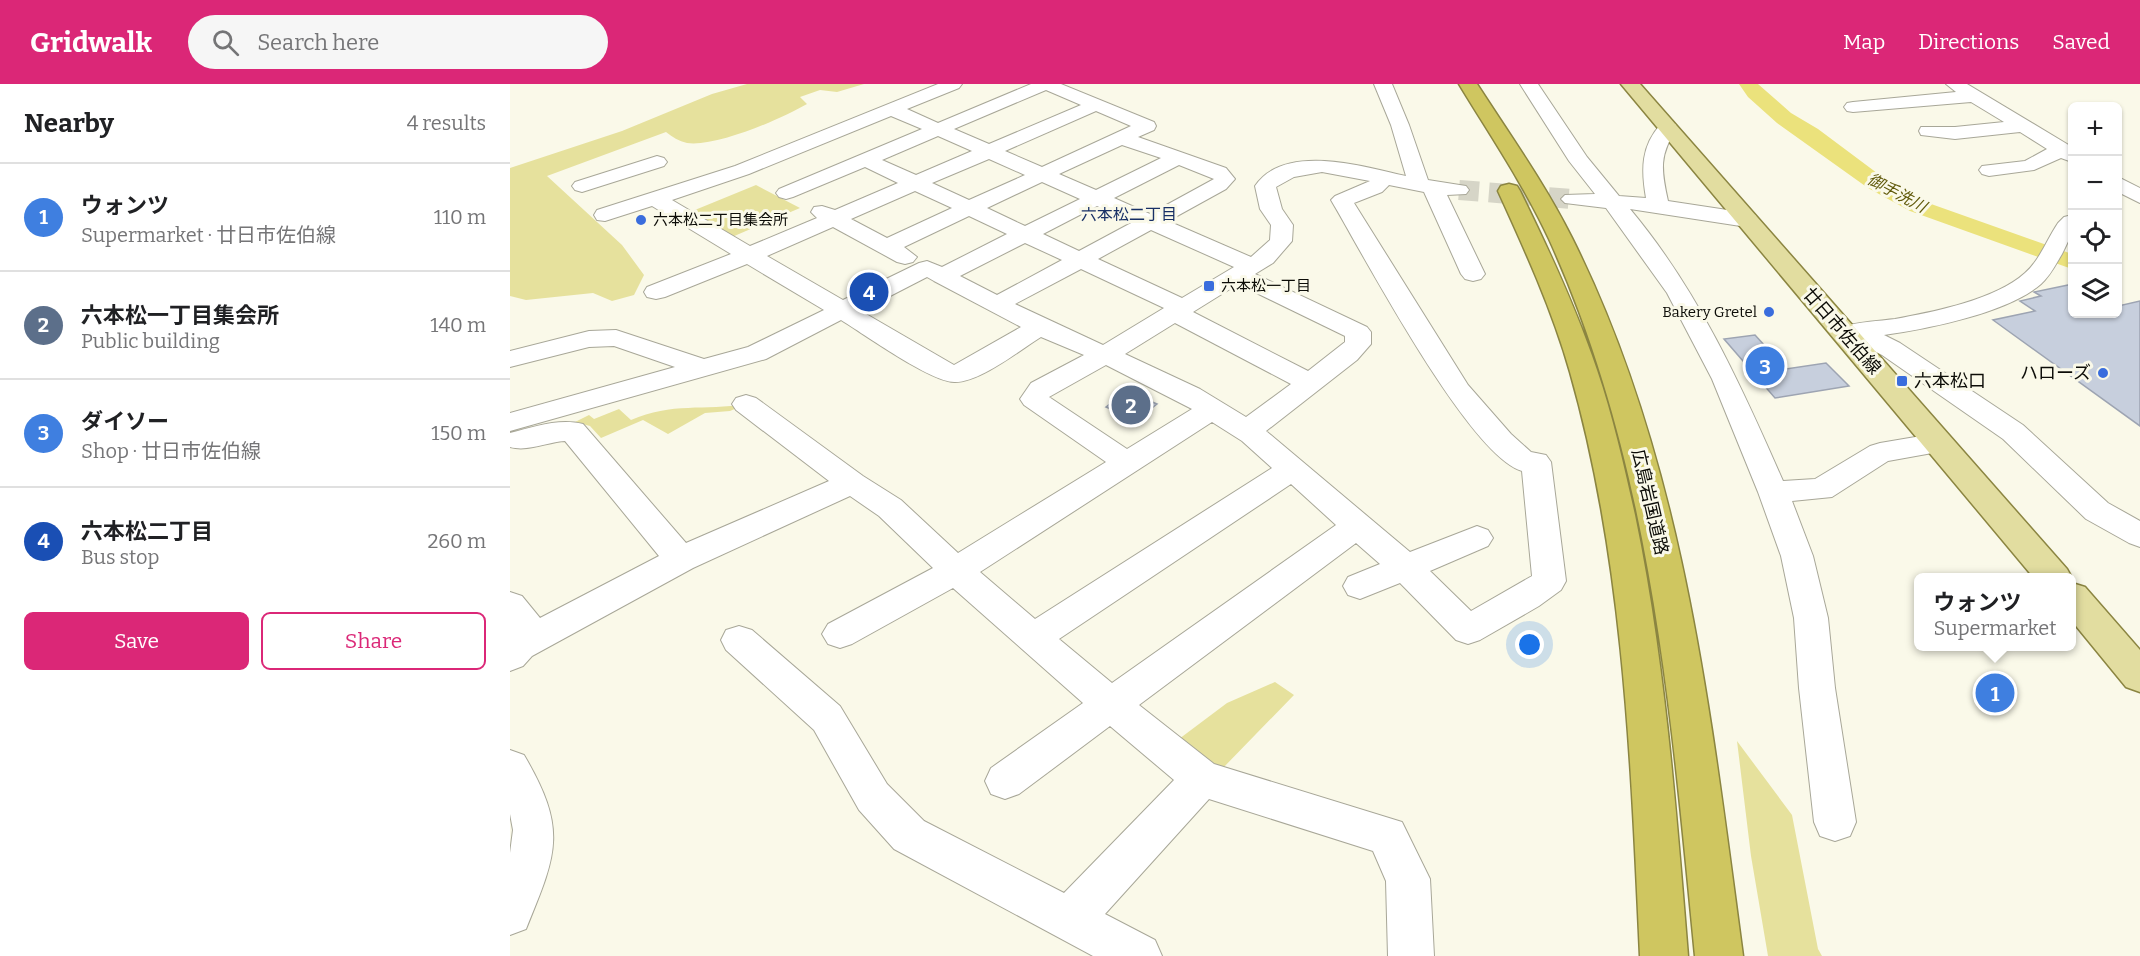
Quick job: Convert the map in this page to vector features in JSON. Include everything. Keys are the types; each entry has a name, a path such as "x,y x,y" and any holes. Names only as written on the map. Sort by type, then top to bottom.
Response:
{"highway":[{"name":"広島岩国道路","path":"1448,84 1517,204 1543,259 1576,349 1605,453 1622,535 1645,703 1664,956"},
{"name":"広島岩国道路","path":"1468,84 1551,220 1569,258 1606,348 1642,465 1659,537 1679,642 1691,719 1719,956"}],"main road":[{"name":"廿日市佐伯線","path":"1630,84 1747,220 1850,331 1939,443 2051,573"},
{"path":"2076,602 2140,676"}],"street":[{"path":"605,215 742,170 953,84"},
{"path":"786,194 1046,84 1147,126 886,247"},
{"path":"1383,84 1426,187 1473,274"},
{"path":"1529,84 1579,161 1630,223 1679,293 1725,379 1773,492 1797,556 1811,618 1817,688 1835,822"},
{"path":"1921,84 1927,84"},
{"path":"1955,84 2066,152"},
{"path":"1853,107 1974,96"},
{"path":"656,292 834,219 1096,105"},
{"path":"891,109 1149,223 1245,270 1358,332 1358,344 1247,431"},
{"path":"1928,131 1954,133 2024,126"},
{"path":"1659,206 1651,171 1660,137 1668,128"},
{"path":"791,134 810,142"},
{"path":"998,304 1219,185 1225,179 1219,172 1121,138"},
{"path":"636,148 692,186"},
{"path":"1989,170 2020,169 2066,152"},
{"path":"510,422 757,353 843,310 1024,234 1177,158"},
{"path":"866,160 1079,260 1179,310 1310,383"},
{"path":"582,186 657,162"},
{"path":"1126,463 1034,399 1041,388 1105,355 1265,258 1281,241 1282,225 1271,209 1264,186 1272,178 1316,166 1330,166 1426,187 1459,190"},
{"path":"742,170 1040,327 1190,395 1247,431 1405,567 1468,630 1527,597 1549,580 1536,462 1523,461 1501,441 1457,390 1342,200 1375,188 1383,177"},
{"path":"2122,186 2140,197"},
{"path":"655,198 932,364 955,374 970,369 1040,327"},
{"path":"1572,199 1659,206 1747,220"},
{"path":"2122,208 2140,202"},
{"path":"1850,331 1882,328 1989,303 2023,287 2034,277 2068,229"},
{"path":"1850,331 1886,346 2013,432 2097,511 2140,535"},
{"path":"510,359 590,339 616,338 703,368"},
{"path":"746,404 852,483 890,508 956,571 1110,704 1202,778 1387,836 1408,879 1411,956"},
{"path":"840,634 956,571 1212,409"},
{"path":"510,443 550,432 573,431 681,560"},
{"path":"1773,492 1821,489 1880,453 1939,443"},
{"path":"1035,637 1292,469"},
{"path":"510,605 522,647 681,560 852,483"},
{"path":"1005,781 1357,526"},
{"path":"1360,586 1477,538"},
{"path":"740,640 827,718 873,797 909,835 1139,956"},
{"path":"510,768 524,790 534,836 517,897 510,913"},
{"path":"1070,919 1202,778"}],"shaded area":[{"path":"747,84 864,84 837,92 820,90 800,97 807,104 766,124 715,141 687,143 666,132 547,176 622,245 644,275 634,295 612,301 593,293 526,300 510,296 510,168 622,131 712,94"},
{"path":"756,185 800,208 732,237 690,212"},
{"path":"746,404 730,411 705,413 668,434 643,420 601,438 590,426 575,422 589,415 594,419 619,409 631,420 646,414 674,409"},
{"path":"1275,682 1294,695 1222,769 1209,764 1179,739 1227,703"},
{"path":"1737,741 1792,815 1818,949 1822,956 1768,956 1751,856"}],"water":[{"name":"御手洗川","path":"1739,84 1758,84 1791,113 1818,129 1893,185 1917,199 2068,253 2068,268 1910,211 1868,188 1777,123 1748,97"}],"building":[{"name":"ハローズ","path":"2068,285 2068,318 2122,318 2122,305 2140,301 2140,426 1993,320 2035,311 2020,301 2041,296 2034,292"},
{"path":"1755,335 1786,369 1826,363 1849,386 1775,398 1724,339"},
{"path":"1126,391 1157,404 1137,420 1106,407"}],"tunnel":[{"path":"1459,190 1572,199"}],"place":[{"name":"六本松二丁目集会所","path":"641,220"},
{"name":"六本松一丁目","path":"1209,286"},
{"name":"六本松二丁目","path":"869,292"},
{"name":"Bakery Gretel","path":"1769,312"},
{"name":"ダイソー","path":"1765,366"},
{"name":"ハローズ","path":"2103,373"},
{"name":"六本松口","path":"1902,381"},
{"name":"六本松一丁目集会所","path":"1131,405"},
{"name":"ウォンツ","path":"1995,693"}],"district":[{"name":"六本松二丁目","path":"1129,214"}]}
